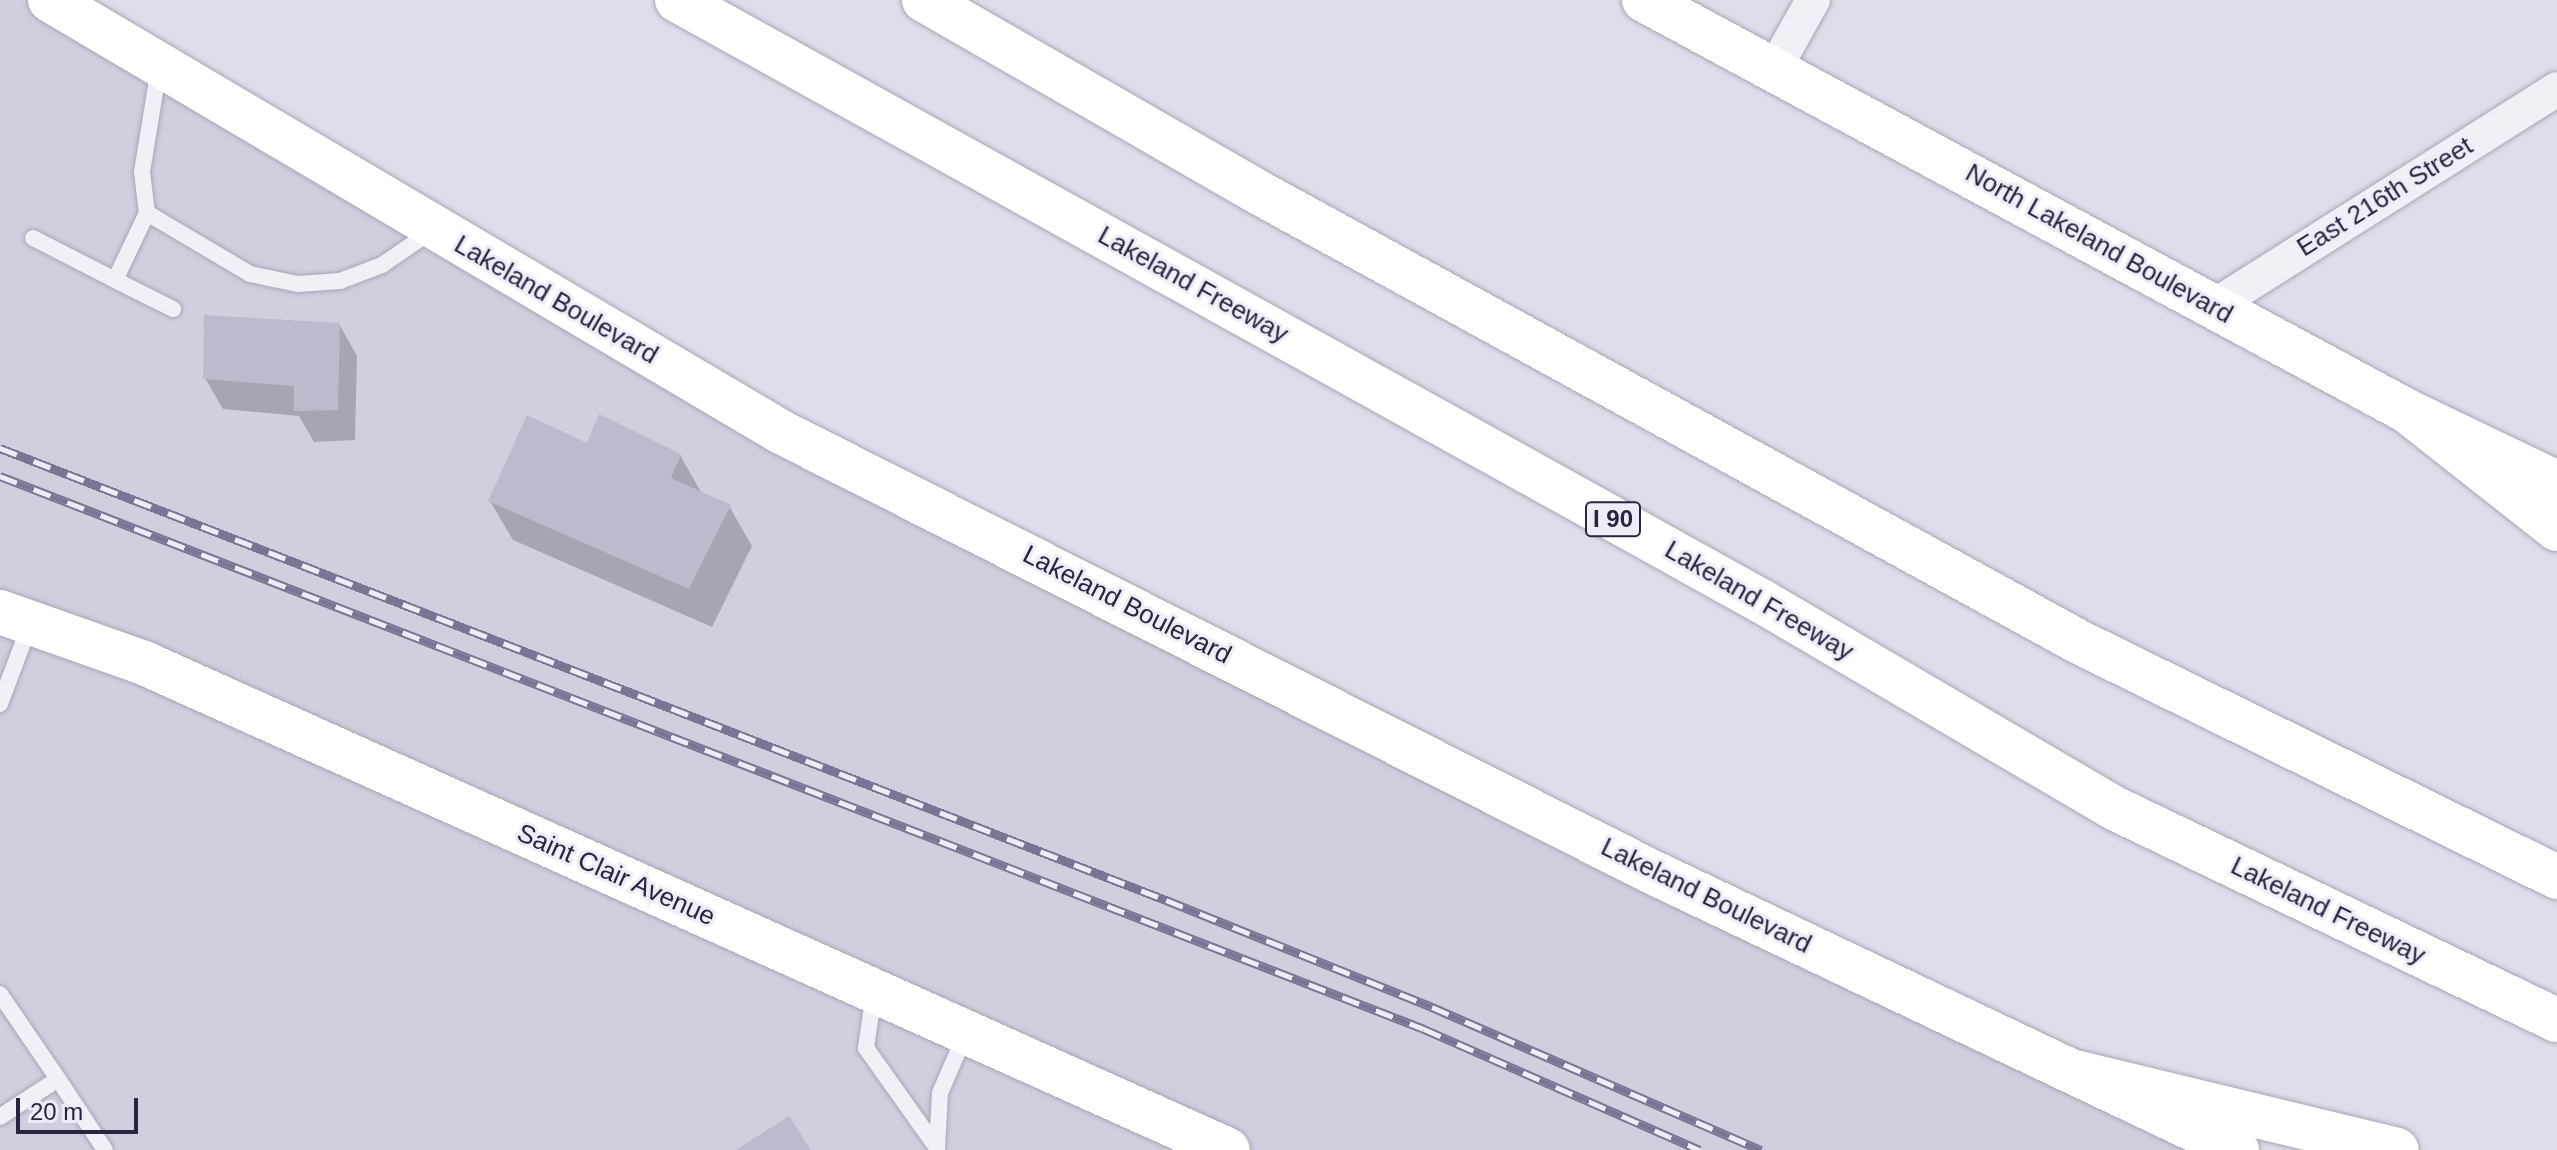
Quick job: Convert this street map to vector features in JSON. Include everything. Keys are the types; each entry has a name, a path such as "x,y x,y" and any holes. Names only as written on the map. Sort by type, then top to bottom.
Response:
{"main road":[{"name":"Lakeland Boulevard","path":"50,0 434,230 781,432 1650,871 2237,1150"},
{"name":"Lakeland Freeway","path":"677,0 1749,594 2116,809 2557,1020"},
{"path":"924,0 1256,191 2065,635 2557,877"},
{"name":"North Lakeland Boulevard","path":"1644,0 2407,411 2557,483"},
{"path":"2407,411 2557,529"},
{"name":"Saint Clair Avenue","path":"15,617 144,663 1228,1150"},
{"path":"2071,1071 2397,1150"}],"street":[{"path":"1775,68 1813,0"},
{"name":"East 216th Street","path":"2214,306 2557,89"}],"lane":[{"path":"115,280 147,213 142,172 160,66"},
{"path":"147,213 250,274 298,284 340,281 382,265 434,230"},
{"path":"33,238 173,309"},
{"path":"0,704 15,617"},
{"path":"874,991 866,1048 937,1149"},
{"path":"0,994 105,1150"},
{"path":"937,1149 940,1093 967,1033"},
{"path":"0,1117 58,1079"}],"shaded area":[{"path":"0,0 50,0 781,432 2237,1150 0,1150"}],"building":[{"path":"204,315 340,323 338,410 294,411 294,386 203,379"},
{"path":"599,414 681,454 671,478 731,505 689,589 488,501 527,415 587,443"},
{"path":"789,1116 811,1150 736,1150"}],"railway":[{"path":"0,448 1166,900 1432,1007 1761,1150"},
{"path":"0,476 1424,1029 1700,1150"}]}
